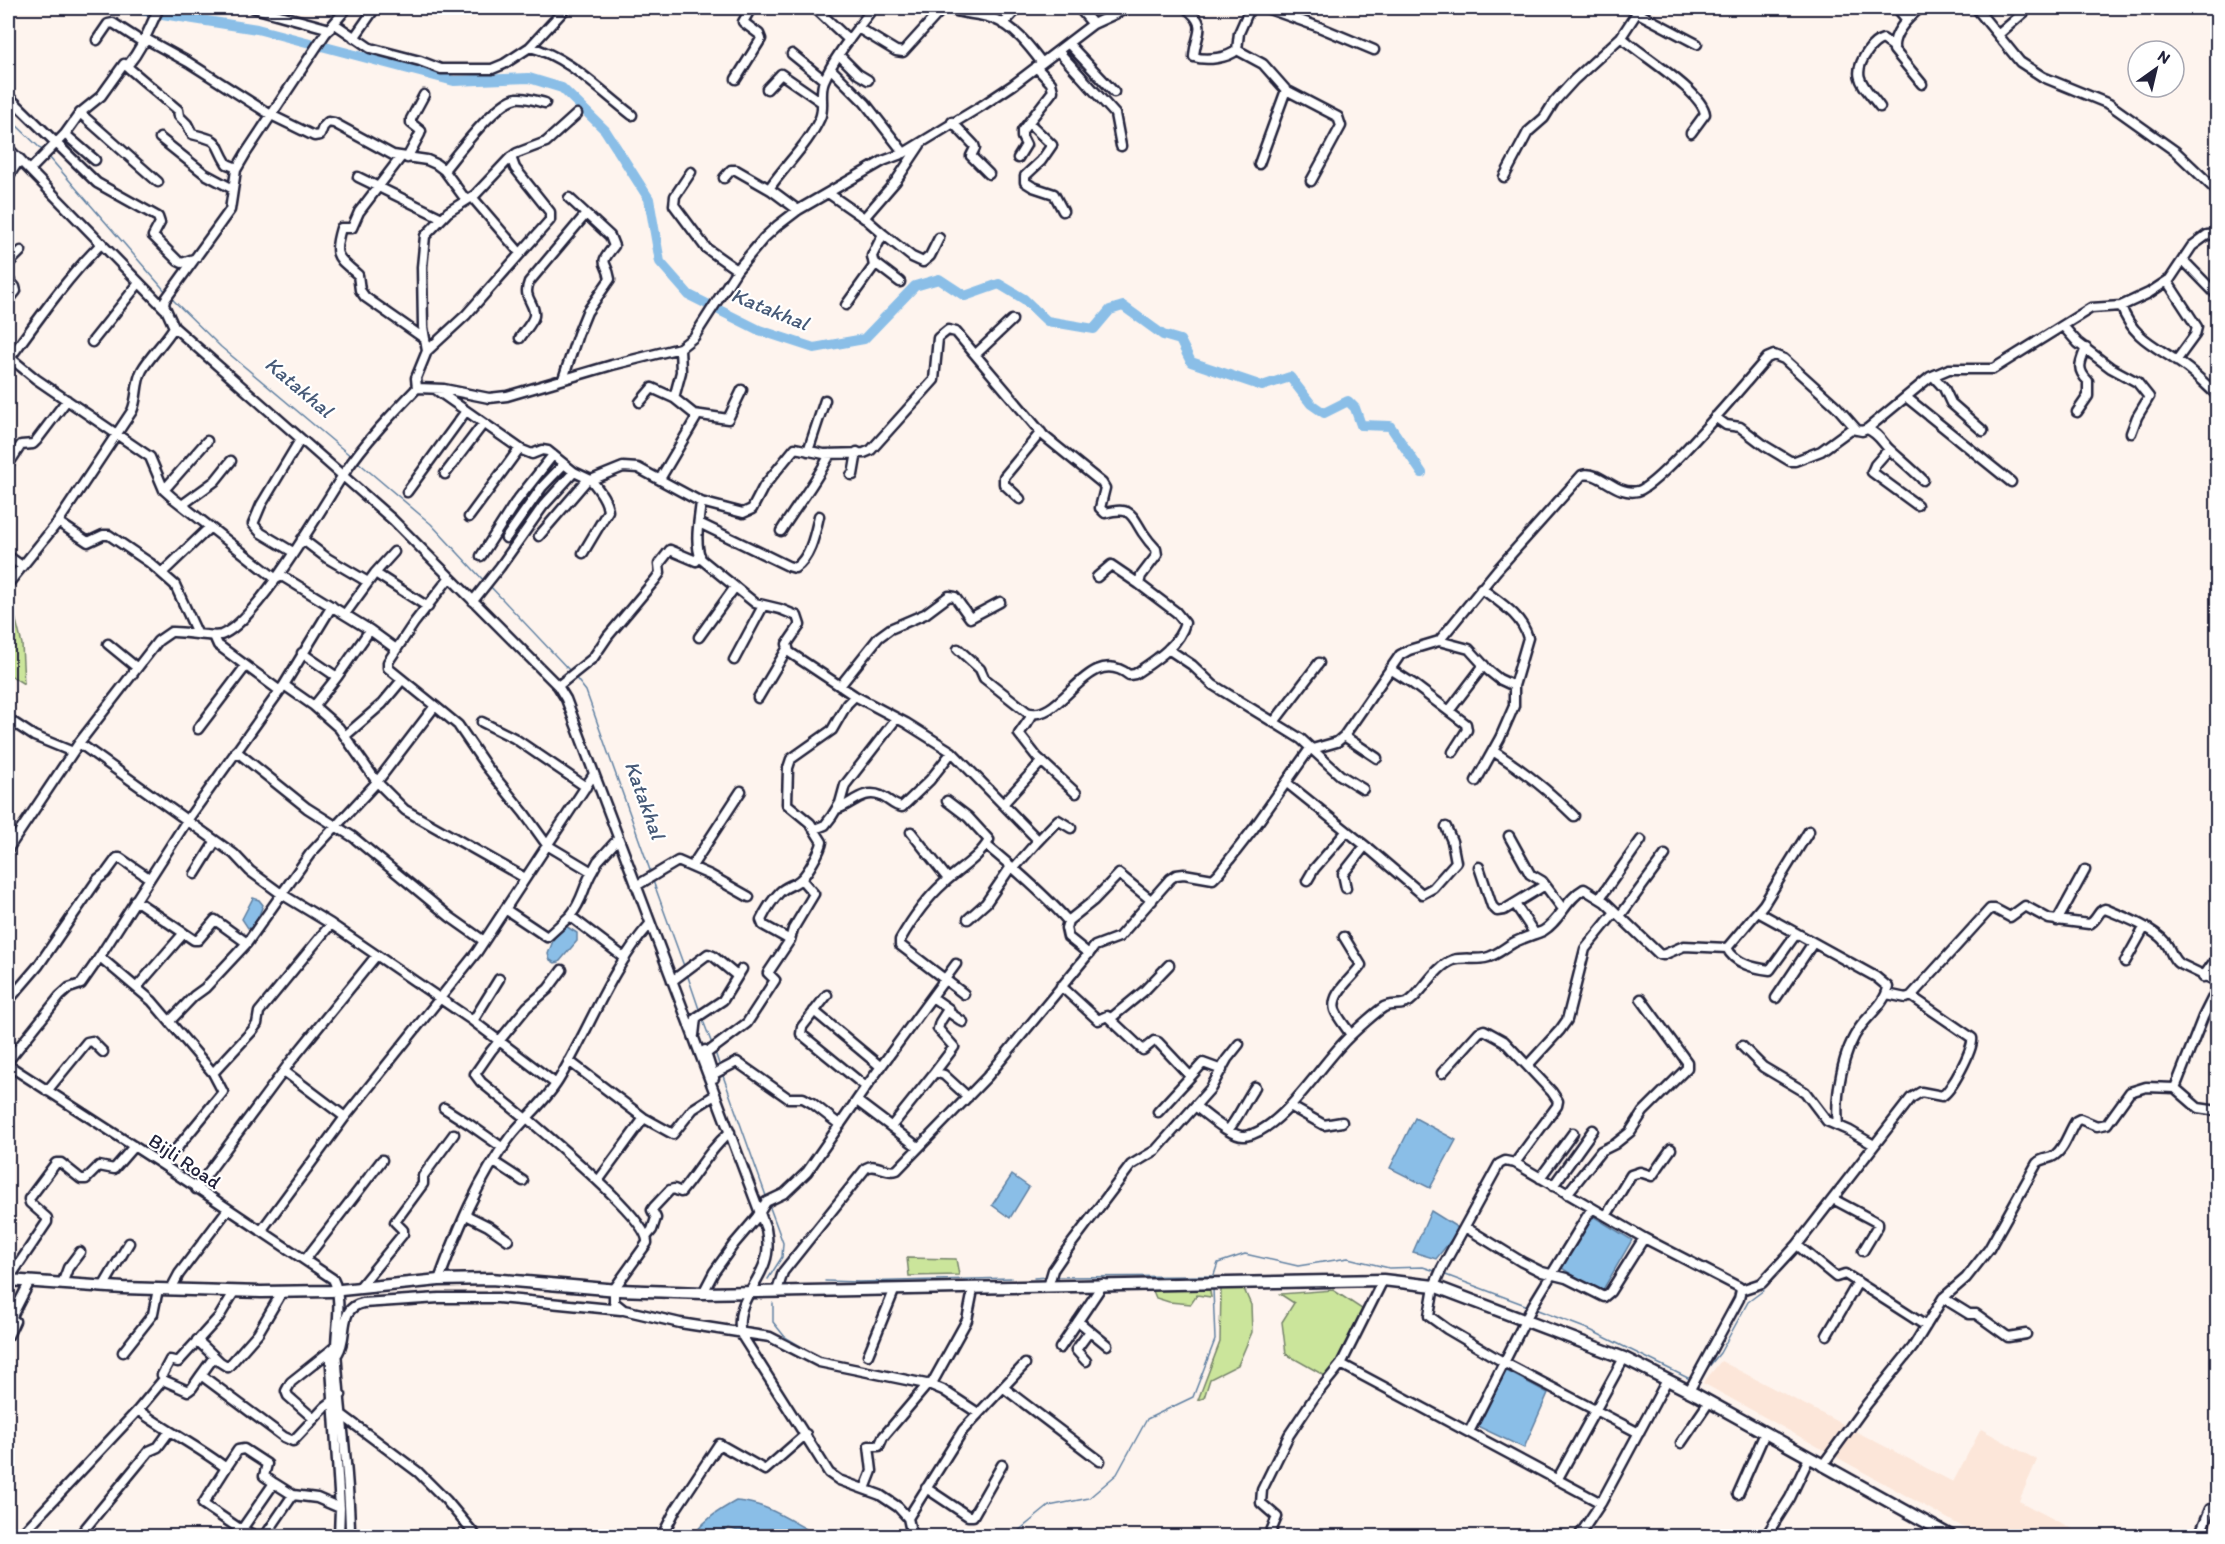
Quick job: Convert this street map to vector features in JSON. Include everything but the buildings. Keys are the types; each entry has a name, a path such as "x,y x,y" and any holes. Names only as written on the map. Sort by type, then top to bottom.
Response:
{"main road":[{"path":"8,1280 103,1287 282,1292 337,1290 439,1280 491,1279 614,1289 747,1294 777,1291 973,1290 1103,1284 1436,1281 1624,1358 1667,1380 1692,1386 1709,1402 1951,1536"}],"street":[{"path":"33,167 65,134 80,113 101,96 124,64 128,64 145,41 159,8"},
{"path":"254,8 330,29 354,38 370,48 441,69 496,68 530,47 566,8"},
{"path":"347,8 312,54 237,168 230,210 165,300 164,305 174,327 300,440 344,474 393,520 558,686 566,699 695,1041 709,1054 714,1074 714,1091 693,1109 673,1134 644,1118 569,1061"},
{"path":"354,38 375,8"},
{"path":"736,79 761,39 759,34 743,22 751,8"},
{"path":"815,8 849,40"},
{"path":"771,190 771,186 818,122 821,115 820,101 824,80 849,40 873,8"},
{"path":"858,28 896,51 903,52 944,8"},
{"path":"948,8 966,10 1004,24 1023,41 1051,83 1053,91 1021,134 1026,145 1018,158"},
{"path":"1004,24 1018,8"},
{"path":"1079,8 1093,24"},
{"path":"417,388 489,398 507,396 680,348 694,337 737,270 764,238 798,210 883,161 904,153 983,105 1093,24 1128,8"},
{"path":"1186,8 1197,18 1202,29 1194,57 1206,59 1232,55 1237,50 1239,33 1250,8"},
{"path":"1266,8 1374,50"},
{"path":"1897,8 1907,20"},
{"path":"1894,47 1895,37 1907,20 1920,8"},
{"path":"1976,8 2020,62 2043,77 2109,104 2175,151 2217,192"},
{"path":"1999,34 2029,8"},
{"path":"1504,177 1528,132 1544,118 1554,102 1575,80 1622,37 1639,10 1697,44"},
{"path":"98,40 108,24 113,23 173,53 271,115 314,136 320,135 328,122 334,123 372,146 404,158 427,160 444,170 520,253"},
{"path":"1622,37 1634,49 1656,63 1682,85 1704,109 1705,114 1691,133"},
{"path":"1880,107 1860,79 1858,70 1867,52 1876,42 1883,39 1894,47 1899,57 1922,84"},
{"path":"1068,43 1114,92"},
{"path":"530,47 568,64 632,114"},
{"path":"1237,50 1263,64 1286,90 1330,111 1341,121 1341,126 1311,181"},
{"path":"1058,51 1115,114 1121,146"},
{"path":"792,54 824,80"},
{"path":"839,55 858,74 868,80"},
{"path":"124,64 178,110 179,116 187,124 192,134 214,140 227,164 237,168"},
{"path":"831,69 865,103 904,153"},
{"path":"767,89 781,74 820,101"},
{"path":"1259,164 1286,90"},
{"path":"424,95 411,119 411,123 421,131 420,134 404,158 377,186 359,212 354,226 341,228 337,253 342,263 358,275 360,290 365,297 425,339"},
{"path":"8,96 55,145 97,183 158,218 160,223 153,236 178,261 182,263 196,258"},
{"path":"444,170 481,126 508,102 520,98 545,103"},
{"path":"80,113 158,182"},
{"path":"427,351 423,327 422,267 425,236 442,218 469,198 511,158 546,142 577,114"},
{"path":"952,123 974,145 971,156 989,174"},
{"path":"1029,123 1052,145 1041,161 1024,178 1025,182 1054,194 1063,211"},
{"path":"65,134 95,160"},
{"path":"160,138 205,174 233,189"},
{"path":"864,218 902,173 922,142"},
{"path":"8,148 33,167 167,312"},
{"path":"8,849 79,743 136,667 164,635 171,632 214,636 223,634 243,618 276,579 344,474 417,388 416,378 427,351 466,315 548,224 551,216 515,168 511,158"},
{"path":"8,177 20,159"},
{"path":"724,178 731,170 736,170 771,190 798,210"},
{"path":"691,172 675,196 674,205 706,248 737,270"},
{"path":"358,177 442,218"},
{"path":"828,193 864,218 912,257 923,262 930,256 939,238"},
{"path":"563,379 587,312 609,279 610,275 604,266 604,259 614,246 612,239 569,198"},
{"path":"520,338 534,315 526,292 529,282 586,214"},
{"path":"883,234 872,256 875,263 900,282"},
{"path":"1715,417 1726,425 1740,427 1765,446 1790,461 1795,461 1821,450 1851,429 1862,431 1868,429 1933,376 1949,369 1993,369 2091,308 2121,306 2167,281 2192,246 2207,236 2217,234"},
{"path":"102,243 58,292 10,360 150,458 164,490 276,579"},
{"path":"8,264 21,251"},
{"path":"2183,260 2217,296"},
{"path":"846,305 875,263"},
{"path":"8,279 16,291 8,301"},
{"path":"2167,281 2197,327 2176,361"},
{"path":"92,342 139,284"},
{"path":"2121,306 2126,319 2138,335 2176,361 2214,393 2217,378"},
{"path":"976,354 1012,320"},
{"path":"2063,326 2110,368 2137,382 2150,397 2137,417 2131,434"},
{"path":"8,584 58,522 117,435 137,401 136,390 142,370 174,327"},
{"path":"539,536 589,479 631,466 701,502 742,513 748,512 791,450 798,447 807,451 830,454 864,453 871,450 933,380 937,364 936,345 938,339 948,330 956,332 1041,432 1102,483 1105,488 1100,508 1102,511 1105,513 1121,509 1134,516 1155,549 1155,559 1141,576 1139,584"},
{"path":"674,398 681,372 680,348"},
{"path":"2077,412 2088,392 2088,381 2081,374 2080,368 2086,348"},
{"path":"1439,641 1481,588 1582,476 1588,474 1626,492 1643,489 1653,482 1715,417 1767,358 1774,355 1784,359 1836,406 1857,430"},
{"path":"1933,376 1944,388 1951,403 1983,432"},
{"path":"640,402 651,388 674,398 694,414 728,420 742,390"},
{"path":"435,389 519,449 532,454 542,450 548,451 574,472 589,479 602,493 608,505 608,511 583,553"},
{"path":"1906,397 2011,482"},
{"path":"8,465 11,450 21,445 33,444 67,400"},
{"path":"807,451 825,400"},
{"path":"407,492 466,411"},
{"path":"660,479 695,422 694,414"},
{"path":"445,474 483,424"},
{"path":"1868,429 1874,431 1889,449 1904,460 1923,480"},
{"path":"1020,499 1004,484 1004,477 1041,432"},
{"path":"293,552 261,533 253,524 261,505 300,440"},
{"path":"164,490 207,441"},
{"path":"469,517 519,449"},
{"path":"1889,449 1872,472 1917,505"},
{"path":"851,475 853,475 857,452"},
{"path":"781,531 808,488 819,476 830,454"},
{"path":"481,556 515,503 553,455"},
{"path":"182,505 215,481 231,461"},
{"path":"506,538 537,493 564,464"},
{"path":"473,601 490,581 543,506 574,472"},
{"path":"701,502 697,539 700,555 747,598 763,606 791,613 800,620 800,625 758,698"},
{"path":"699,523 795,568 812,543 819,516"},
{"path":"58,522 88,542 103,535 109,535 162,573 180,592 197,633"},
{"path":"162,573 210,527"},
{"path":"302,539 327,558 368,582"},
{"path":"558,686 593,658 608,636 660,573 659,564 669,550 696,561 700,555"},
{"path":"345,614 375,573 394,552"},
{"path":"8,556 22,566"},
{"path":"958,649 980,669 984,678 1033,714 1046,712 1093,671 1115,668 1122,669 1129,675 1135,674 1179,639 1185,623 1176,612 1111,565 1097,577"},
{"path":"375,573 428,606"},
{"path":"276,579 282,576 370,630 396,649"},
{"path":"450,578 396,649 388,662 388,668 458,725 486,766 547,845 592,872"},
{"path":"699,637 735,587"},
{"path":"1476,781 1514,706 1514,686 1528,638 1515,615 1481,588"},
{"path":"840,686 879,637 890,629 925,614 949,596 955,597 970,618 1000,602"},
{"path":"8,1063 60,996 69,988 81,984 186,822 282,688 332,606"},
{"path":"734,660 763,606"},
{"path":"314,706 338,677 370,630"},
{"path":"214,636 218,645 245,666 314,706 345,736 377,782 405,810 525,878"},
{"path":"777,1291 783,1272 866,1168 873,1166 894,1172 968,1097 1095,946 1119,937 1170,879 1184,874 1213,879 1219,873 1287,783 1303,757 1311,748 1337,742 1344,736 1400,655 1439,641 1469,649 1499,679 1514,686"},
{"path":"108,644 136,667"},
{"path":"787,649 855,696 952,752 1036,838 1036,843"},
{"path":"1168,649 1192,665 1213,685 1301,739 1340,775 1363,789"},
{"path":"302,653 338,677"},
{"path":"1274,722 1319,663"},
{"path":"198,729 245,666"},
{"path":"1449,711 1484,666"},
{"path":"1390,669 1412,683 1468,727 1453,752"},
{"path":"345,736 382,704 402,680"},
{"path":"790,940 763,926 761,920 782,890 801,879 820,850 822,842 815,829 787,804 789,764 796,755 832,730 843,709 855,696"},
{"path":"170,1021 247,943 280,893 310,854 377,782 435,706"},
{"path":"1033,714 1019,734 1076,793"},
{"path":"815,829 825,825 837,809 845,785 896,718"},
{"path":"8,719 34,736 73,752"},
{"path":"482,722 514,738 586,787"},
{"path":"1344,736 1377,758"},
{"path":"79,743 143,787 186,822 234,854 250,871 280,893 331,924 500,1040 556,1084"},
{"path":"236,751 307,808 353,837 484,941"},
{"path":"1493,751 1531,777 1574,816"},
{"path":"837,809 857,797 876,794 902,807 930,780 952,752"},
{"path":"1003,804 1042,760"},
{"path":"261,1231 345,1117 484,941 594,774"},
{"path":"1287,783 1393,868 1418,892 1425,894 1456,862 1452,841 1446,827"},
{"path":"692,866 741,790"},
{"path":"947,801 968,817 989,840 921,908 900,940 900,945 964,994"},
{"path":"968,919 986,903 1010,868 1014,868 1059,820 1071,828"},
{"path":"1727,948 1758,912 1809,831"},
{"path":"911,832 948,879"},
{"path":"1306,881 1346,832"},
{"path":"1509,836 1530,874 1545,885 1563,909"},
{"path":"505,909 547,937 570,916 585,892 587,880 598,861 618,838"},
{"path":"1600,898 1641,840"},
{"path":"195,874 215,842"},
{"path":"986,845 1014,868 1068,921"},
{"path":"1346,888 1343,874 1365,846"},
{"path":"1528,1065 1567,1020 1585,949 1665,855"},
{"path":"8,1001 38,966 98,879 105,874 117,858 149,878"},
{"path":"636,886 678,861 692,866 749,897"},
{"path":"1479,867 1494,909 1500,912 1545,885"},
{"path":"2057,921 2085,870"},
{"path":"1089,954 1068,937 1066,928 1068,921 1093,901 1119,874 1152,901"},
{"path":"709,1054 747,1023 774,980 768,973 790,940 793,929 814,894 801,879"},
{"path":"1196,1106 1234,1135 1244,1137 1271,1125 1351,1035 1385,1007 1405,1004 1411,1000 1432,978 1454,960 1484,959 1493,956 1515,942 1550,926 1563,909 1584,889 1600,898 1659,954 1663,955 1684,946 1727,948"},
{"path":"135,900 197,941 215,920 247,943"},
{"path":"1515,904 1535,934"},
{"path":"1887,994 1906,998 1911,996 1990,909 1995,909 2010,917 2025,906 2049,919 2092,924 2101,910 2105,909 2165,941 2174,960 2217,984 2175,1088"},
{"path":"1758,912 1888,987 1887,994 1861,1025 1853,1041 1838,1087 1838,1122"},
{"path":"570,916 625,958"},
{"path":"213,1073 247,1037 257,1024 258,1014 331,924"},
{"path":"439,1280 466,1215 502,1148 556,1084 625,958 650,924"},
{"path":"2125,962 2144,928"},
{"path":"137,987 184,933"},
{"path":"1727,948 1735,959 1757,968 1770,970 1796,934"},
{"path":"1344,937 1361,965 1343,987 1334,1004 1335,1011 1351,1035"},
{"path":"1776,998 1813,943"},
{"path":"672,981 708,954 739,973 723,1000 696,1018 695,1041"},
{"path":"196,1189 284,1071 376,956"},
{"path":"2203,977 2217,956"},
{"path":"100,957 137,987 170,1021 213,1073 223,1092 163,1165"},
{"path":"703,1293 714,1272 766,1202 785,1192 807,1172 956,964"},
{"path":"1110,1019 1144,991 1169,965"},
{"path":"562,970 548,988 527,1007 475,1076 598,1181 627,1209 647,1236 647,1243 614,1289 614,1302 624,1310"},
{"path":"473,1022 499,980"},
{"path":"1060,986 1098,1020 1105,1016 1110,1019 1143,1050 1154,1041 1158,1042 1190,1076"},
{"path":"826,995 802,1028 801,1034 866,1087"},
{"path":"1741,1290 1762,1283 1797,1245 1916,1094 1928,1092 1946,1094 1972,1047 1972,1038 1911,996"},
{"path":"891,1127 954,1047 938,1029 949,1009 932,997"},
{"path":"1567,1194 1601,1151 1615,1144 1630,1132 1643,1112 1687,1068 1687,1062 1641,999"},
{"path":"814,1011 881,1067"},
{"path":"947,1011 963,1022"},
{"path":"1442,1072 1479,1032 1484,1030 1503,1041 1552,1092 1558,1103 1515,1163"},
{"path":"47,1090 87,1041 92,1041 102,1052"},
{"path":"1048,1287 1053,1270 1131,1165 1151,1155 1196,1106 1216,1081 1239,1044"},
{"path":"1742,1046 1763,1066 1805,1092 1821,1116 1838,1122 1874,1145"},
{"path":"709,1054 714,1091 766,1229 768,1250 762,1270 747,1294 739,1321 741,1334 833,1477 890,1501 908,1518 912,1536"},
{"path":"714,1074 736,1062 788,1098 803,1098 812,1103 840,1125"},
{"name":"Bijli Road","path":"8,1063 330,1276 337,1290"},
{"path":"1158,1112 1203,1063 1222,1070"},
{"path":"284,1071 345,1117"},
{"path":"936,1072 968,1097"},
{"path":"1228,1130 1239,1116 1244,1103 1255,1087"},
{"path":"1822,1466 1867,1404 1902,1362 1943,1298 1977,1266 2037,1163 2059,1152 2076,1121 2080,1119 2103,1126 2110,1121 2127,1096 2135,1089 2146,1087 2175,1088 2198,1108 2217,1111"},
{"path":"857,1101 918,1147"},
{"path":"1290,1106 1324,1125 1342,1122"},
{"path":"444,1108 502,1148"},
{"path":"598,1181 644,1118"},
{"path":"1553,1186 1593,1130"},
{"path":"647,1236 657,1217 653,1211 654,1207 670,1190 681,1192 692,1180 694,1172 710,1151 730,1132"},
{"path":"1540,1178 1573,1133"},
{"path":"359,1288 403,1234 403,1230 395,1222 423,1184 423,1176 454,1134"},
{"path":"8,1280 47,1222 47,1218 30,1203 29,1198 56,1163 61,1163 84,1180 99,1166 114,1169 134,1146"},
{"path":"1606,1216 1631,1175 1640,1172 1652,1176 1671,1149"},
{"path":"305,1260 382,1160"},
{"path":"1639,1433 1505,1363 1431,1318 1429,1313 1436,1281 1498,1164 1504,1161 1515,1163 1644,1238 1732,1283 1741,1290"},
{"path":"494,1162 522,1181"},
{"path":"1833,1199 1878,1223 1863,1251"},
{"path":"1469,1432 1533,1305 1592,1208"},
{"path":"171,1289 179,1274 228,1209"},
{"path":"466,1215 508,1240"},
{"path":"1465,1227 1522,1262 1566,1278 1600,1296 1607,1296 1644,1238"},
{"path":"103,1287 129,1243"},
{"path":"1797,1245 1836,1277 1845,1274 1926,1326"},
{"path":"62,1284 68,1268 80,1252"},
{"path":"1269,1536 1277,1517 1262,1503 1262,1490 1293,1428 1341,1364 1383,1280"},
{"path":"1827,1335 1858,1282"},
{"path":"8,1324 29,1283"},
{"path":"1060,1348 1103,1284"},
{"path":"123,1352 153,1314 158,1289"},
{"path":"337,1290 334,1351 339,1536"},
{"path":"865,1489 872,1471 868,1447 879,1446 883,1437 930,1385 967,1320 973,1290"},
{"path":"1692,1386 1739,1299 1741,1290"},
{"path":"868,1355 894,1291"},
{"path":"162,1375 171,1359 178,1362 225,1309 234,1292"},
{"path":"197,1340 225,1366 233,1362 267,1321 282,1292"},
{"path":"8,1336 23,1304 22,1298"},
{"path":"314,1419 288,1396 286,1391 291,1382 343,1344 345,1321 349,1310 363,1303 439,1298 490,1298 624,1310 680,1323 741,1334 762,1335 777,1339 819,1362 930,1385 943,1390 978,1413"},
{"path":"1943,1298 1968,1313 1976,1314 2007,1336 2026,1334"},
{"path":"1078,1321 1107,1345"},
{"path":"1086,1361 1076,1350 1090,1331"},
{"path":"20,1536 138,1410 163,1380 188,1390 192,1388 214,1357"},
{"path":"1557,1480 1624,1358"},
{"path":"908,1518 963,1430 1025,1364"},
{"path":"1341,1364 1601,1503"},
{"path":"201,1375 290,1441 296,1439 337,1397"},
{"path":"1580,1536 1601,1503 1667,1380"},
{"path":"1004,1388 1100,1461"},
{"path":"337,1397 342,1415 350,1536"},
{"path":"1681,1443 1709,1402"},
{"path":"138,1410 226,1468"},
{"path":"342,1415 417,1472 446,1500 476,1536"},
{"path":"79,1536 149,1451 158,1447 169,1432"},
{"path":"1738,1494 1765,1433"},
{"path":"662,1536 676,1509 718,1445 724,1445 765,1470 806,1434"},
{"path":"256,1536 202,1504 238,1450 244,1449 267,1464 264,1476 293,1495 317,1498 340,1508"},
{"path":"1766,1536 1797,1484 1809,1458"},
{"path":"926,1488 968,1516 973,1516 1002,1465"},
{"path":"242,1529 274,1483"},
{"path":"265,1536 293,1495"},
{"path":"2199,1536 2210,1509"},
{"path":"8,1531 15,1536"}],"shaded area":[{"path":"1721,1361 1953,1482 1981,1429 2037,1460 2019,1501 2086,1536 1979,1536 1703,1383"}],"green space":[{"path":"10,597 22,644 24,684 8,674 8,599"},
{"path":"907,1258 956,1259 959,1275 909,1276"},
{"path":"1151,1286 1209,1286 1211,1297 1197,1295 1191,1304 1169,1302 1156,1298"},
{"path":"1221,1289 1244,1289 1251,1305 1252,1332 1238,1365 1210,1379 1204,1398 1198,1400 1220,1342"},
{"path":"1333,1290 1365,1311 1339,1367 1327,1377 1286,1354 1282,1322 1294,1303 1280,1294"}],"water":[{"path":"253,898 259,900 263,905 254,928 248,928 242,919"},
{"path":"564,925 577,933 577,941 559,962 555,963 550,960 548,954 554,938"},
{"path":"1415,1118 1456,1140 1430,1188 1390,1168"},
{"path":"1012,1175 1029,1187 1010,1218 992,1205"},
{"path":"1431,1211 1460,1229 1436,1259 1413,1252"},
{"path":"1591,1215 1632,1240 1601,1293 1560,1267"},
{"path":"1503,1369 1548,1393 1524,1448 1475,1425"},
{"path":"736,1501 759,1505 820,1536 773,1536 751,1530 738,1531 729,1528 719,1536 693,1536 712,1516"}],"waterway":[{"name":"Katakhal","path":"132,8 257,29 454,81 529,78 562,88 605,130 649,199 660,262 689,295 759,330 814,348 864,339 915,286 939,279 965,296 999,284 1024,299 1047,321 1094,329 1110,310 1123,306 1163,335 1180,340 1191,362 1262,386 1290,377 1311,404 1324,413 1348,401 1355,408 1361,425 1390,426 1422,473"},
{"name":"Katakhal","path":"8,117 44,152"},
{"name":"Katakhal","path":"49,157 166,292"},
{"name":"Katakhal","path":"171,298 221,347 352,457"},
{"name":"Katakhal","path":"358,462 431,524 485,582"},
{"name":"Katakhal","path":"489,585 570,671"},
{"name":"Katakhal","path":"575,677 586,691 651,873"},
{"name":"Katakhal","path":"653,881 684,966"},
{"name":"Katakhal","path":"687,974 700,1012"},
{"name":"Katakhal","path":"702,1018 712,1044"},
{"name":"Katakhal","path":"715,1052 720,1067"},
{"name":"Katakhal","path":"722,1073 766,1196"},
{"name":"Katakhal","path":"768,1279 782,1257 783,1243 769,1205"},
{"path":"1213,1278 1218,1263 1245,1254 1298,1266 1348,1258 1389,1268 1423,1267 1435,1271"},
{"path":"1443,1274 1528,1306"},
{"path":"1055,1277 1212,1276"},
{"path":"1034,1278 1048,1277"},
{"path":"825,1281 1011,1278"},
{"path":"1012,1536 1049,1506 1089,1498 1117,1474 1147,1419 1193,1397 1215,1340 1213,1289"},
{"path":"1702,1375 1720,1353 1748,1302 1764,1290"},
{"name":"Katakhal","path":"773,1303 773,1322 785,1337 817,1356"},
{"path":"1535,1309 1590,1330 1692,1380"}]}
